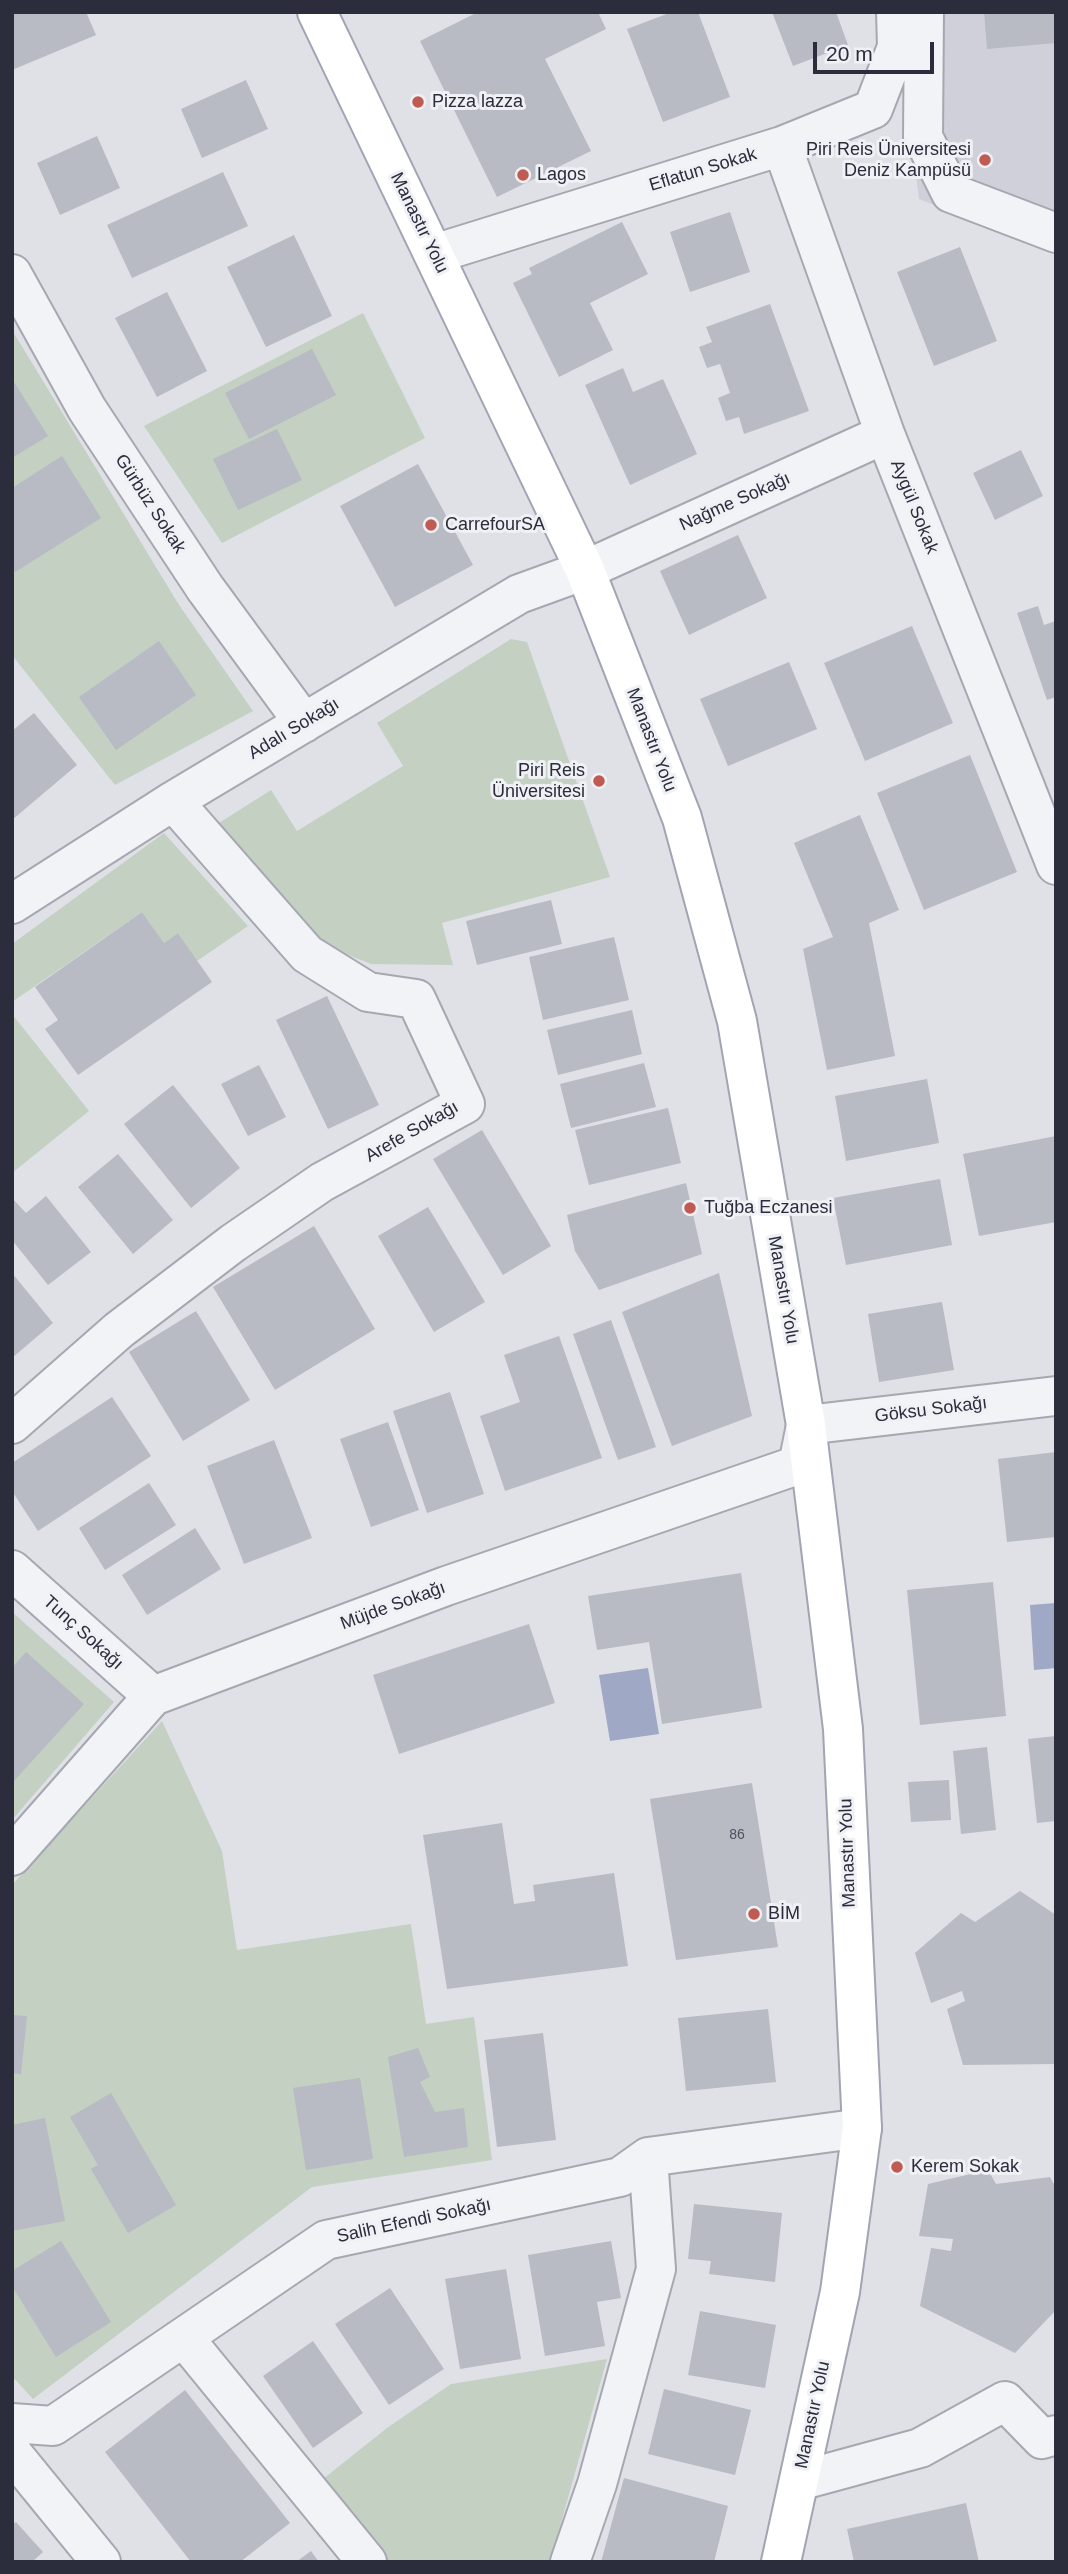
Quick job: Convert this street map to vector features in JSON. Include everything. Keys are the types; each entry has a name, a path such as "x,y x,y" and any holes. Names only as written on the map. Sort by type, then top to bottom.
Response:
{"main road":[{"name":"Manastır Yolu","path":"317,12 585,570 682,818 737,1021 806,1424 843,1729 862,2128 839,2292 781,2562"}],"street":[{"name":"Eflatun Sokak","path":"434,254 782,146 873,109 897,47 896,12"},
{"path":"924,12 923,137 951,193 1056,233"},
{"name":"Aygül Sokak","path":"782,146 885,434 1056,864"},
{"name":"Gürbüz Sokak","path":"12,274 87,409 205,588 304,723"},
{"name":"Nağme Sokağı","path":"585,570 885,434"},
{"name":"Adalı Sokağı","path":"12,904 173,801 519,594 585,570"},
{"name":"Arefe Sokağı","path":"12,1424 119,1330 233,1243 322,1182 465,1104 416,999 368,992 307,954 173,801"},
{"name":"Göksu Sokağı","path":"806,1424 1056,1396"},
{"name":"Müjde Sokağı","path":"12,1856 153,1696 446,1586 798,1465 806,1424"},
{"name":"Tunç Sokağı","path":"12,1570 153,1696"},
{"name":"Salih Efendi Sokağı","path":"12,2423 53,2426 326,2240 620,2177 648,2157 862,2128"},
{"path":"570,2562 597,2484 656,2269 648,2157"},
{"path":"184,2338 367,2562"},
{"path":"799,2481 920,2448 1005,2401 1042,2439 1056,2435"},
{"path":"12,2453 101,2562"}],"shaded area":[{"name":"Piri Reis Üniversitesi Deniz Kampüsü","path":"906,12 1056,12 1056,254 919,199 909,121"}],"green space":[{"path":"363,313 425,438 222,543 144,426"},
{"path":"12,330 179,605 253,711 115,785 12,655"},
{"path":"511,639 527,642 610,877 442,923 453,965 371,964 328,947 219,823 271,790 297,831 403,766 377,723"},
{"path":"164,833 248,926 197,961 178,933 164,943 142,912 12,1002 12,944"},
{"path":"12,1014 89,1111 12,1173"},
{"path":"12,1612 114,1702 12,1820"},
{"path":"162,1721 222,1851 237,1950 411,1924 426,2024 474,2017 492,2160 312,2187 33,2399 12,2376 12,1885"},
{"path":"607,2359 550,2562 381,2562 318,2483 387,2428 451,2384"}],"water":[{"path":"1056,1603 1056,1668 1034,1670 1030,1605"},
{"path":"648,1668 659,1734 610,1741 599,1675"}],"building":[{"path":"12,12 86,12 96,35 12,70"},
{"path":"478,12 598,12 606,29 545,59 591,151 497,197 420,41"},
{"path":"672,12 698,12 730,97 663,122 627,29"},
{"path":"772,12 836,12 848,45 793,66"},
{"path":"984,12 1056,12 1056,43 987,49"},
{"path":"246,80 268,129 202,158 181,109"},
{"path":"97,136 120,188 60,215 37,163"},
{"path":"223,172 248,226 132,278 107,225"},
{"path":"730,212 750,272 690,292 670,232"},
{"path":"622,222 648,274 590,303 613,350 559,377 513,283 532,274 529,268"},
{"path":"294,235 332,316 266,347 227,267"},
{"path":"960,247 997,341 934,366 897,272"},
{"path":"167,292 207,371 157,397 115,318"},
{"path":"770,304 809,411 744,434 739,417 726,421 718,398 730,393 720,364 707,368 699,347 712,342 706,327"},
{"path":"312,349 336,395 249,439 225,393"},
{"path":"623,368 633,392 663,379 697,454 630,485 585,385"},
{"path":"12,379 48,436 12,458"},
{"path":"277,429 302,480 238,510 213,459"},
{"path":"1021,450 1043,496 995,520 973,473"},
{"path":"62,456 101,518 15,572 12,567 12,488"},
{"path":"418,464 473,565 395,607 340,506"},
{"path":"738,535 767,598 689,635 660,571"},
{"path":"1038,606 1044,625 1056,621 1056,697 1047,700 1017,613"},
{"path":"912,626 953,723 865,761 824,663"},
{"path":"159,641 196,695 116,750 79,697"},
{"path":"789,662 817,729 728,766 700,699"},
{"path":"34,713 77,765 12,820 12,731"},
{"path":"970,755 1017,872 924,910 877,793"},
{"path":"860,815 899,910 869,923 895,1056 827,1070 803,949 833,937 794,843"},
{"path":"551,900 562,944 477,965 466,921"},
{"path":"142,912 164,943 178,933 212,982 78,1075 45,1029 58,1020 35,987"},
{"path":"614,937 629,1000 543,1020 529,957"},
{"path":"327,996 379,1105 328,1129 276,1020"},
{"path":"632,1010 642,1054 558,1075 547,1030"},
{"path":"644,1063 656,1107 571,1128 560,1084"},
{"path":"259,1065 286,1117 248,1136 221,1084"},
{"path":"927,1079 939,1143 846,1161 835,1096"},
{"path":"173,1085 240,1168 191,1208 124,1124"},
{"path":"668,1108 681,1163 589,1185 575,1130"},
{"path":"482,1130 551,1246 503,1275 433,1159"},
{"path":"1056,1136 1056,1222 979,1236 963,1154"},
{"path":"118,1154 173,1220 133,1254 78,1187"},
{"path":"940,1179 952,1245 846,1265 833,1198"},
{"path":"686,1183 702,1254 599,1290 575,1251 567,1215"},
{"path":"46,1196 91,1252 48,1285 12,1240 12,1198 26,1213"},
{"path":"428,1207 485,1302 434,1332 378,1236"},
{"path":"314,1226 375,1329 275,1390 213,1287"},
{"path":"12,1273 53,1323 12,1358"},
{"path":"719,1273 752,1416 672,1446 622,1312"},
{"path":"942,1302 954,1370 879,1382 868,1314"},
{"path":"196,1311 250,1400 183,1441 129,1352"},
{"path":"611,1320 656,1447 618,1460 573,1334"},
{"path":"559,1336 602,1458 505,1491 480,1416 520,1402 504,1355"},
{"path":"450,1392 484,1494 427,1513 393,1411"},
{"path":"112,1397 151,1456 38,1531 12,1491 12,1463"},
{"path":"388,1422 419,1510 371,1527 340,1439"},
{"path":"274,1440 312,1538 244,1564 207,1466"},
{"path":"1056,1452 1056,1537 1007,1542 998,1459"},
{"path":"149,1483 176,1525 105,1570 79,1528"},
{"path":"195,1528 221,1569 147,1615 122,1575"},
{"path":"741,1573 762,1708 662,1724 649,1642 597,1650 588,1596"},
{"path":"993,1582 1006,1716 920,1725 907,1590"},
{"path":"529,1624 555,1703 399,1754 373,1675"},
{"path":"26,1652 84,1704 12,1783 12,1668"},
{"path":"1056,1736 1056,1821 1037,1823 1028,1739"},
{"path":"987,1747 996,1830 961,1834 953,1751"},
{"path":"949,1780 951,1820 911,1822 908,1782"},
{"path":"752,1783 778,1947 676,1960 650,1799"},
{"path":"502,1823 514,1904 535,1901 533,1885 614,1873 628,1966 447,1989 423,1835"},
{"path":"1020,1891 1056,1915 1056,2064 963,2065 947,2009 965,2001 962,1991 931,2003 915,1953 961,1913 975,1922"},
{"path":"768,2009 776,2082 686,2091 678,2018"},
{"path":"12,2015 27,2016 21,2074 12,2073"},
{"path":"543,2033 556,2140 497,2147 484,2040"},
{"path":"418,2048 430,2077 420,2082 435,2112 464,2108 468,2147 404,2157 388,2057"},
{"path":"360,2078 373,2159 306,2170 293,2088"},
{"path":"111,2093 176,2205 128,2233 91,2169 98,2165 70,2117"},
{"path":"45,2118 65,2221 12,2231 12,2125"},
{"path":"988,2170 996,2184 1050,2177 1056,2188 1056,2310 1015,2353 920,2306 931,2248 951,2251 953,2239 919,2236 928,2184"},
{"path":"694,2204 782,2213 775,2282 709,2274 711,2261 688,2259"},
{"path":"61,2241 111,2322 56,2357 12,2286 12,2271"},
{"path":"611,2241 621,2298 597,2302 605,2346 545,2356 528,2255"},
{"path":"506,2269 521,2359 460,2369 445,2279"},
{"path":"390,2288 444,2369 389,2405 335,2324"},
{"path":"700,2311 776,2325 765,2388 688,2375"},
{"path":"313,2341 363,2413 313,2448 263,2376"},
{"path":"664,2389 751,2410 735,2475 648,2454"},
{"path":"185,2390 290,2523 240,2562 191,2562 105,2452"},
{"path":"624,2478 728,2506 714,2562 601,2562"},
{"path":"966,2503 979,2562 854,2562 847,2529"},
{"path":"16,2522 43,2552 32,2562 12,2562 12,2525"},
{"path":"311,2551 319,2562 296,2562"}],"place":[{"name":"Pizza lazza","path":"418,102"},
{"name":"Piri Reis Üniversitesi Deniz Kampüsü","path":"985,160"},
{"name":"Lagos","path":"523,175"},
{"name":"CarrefourSA","path":"431,525"},
{"name":"Piri Reis Üniversitesi","path":"599,781"},
{"name":"Tuğba Eczanesi","path":"690,1208"},
{"name":"BİM","path":"754,1914"},
{"name":"Kerem Sokak","path":"897,2167"}]}
